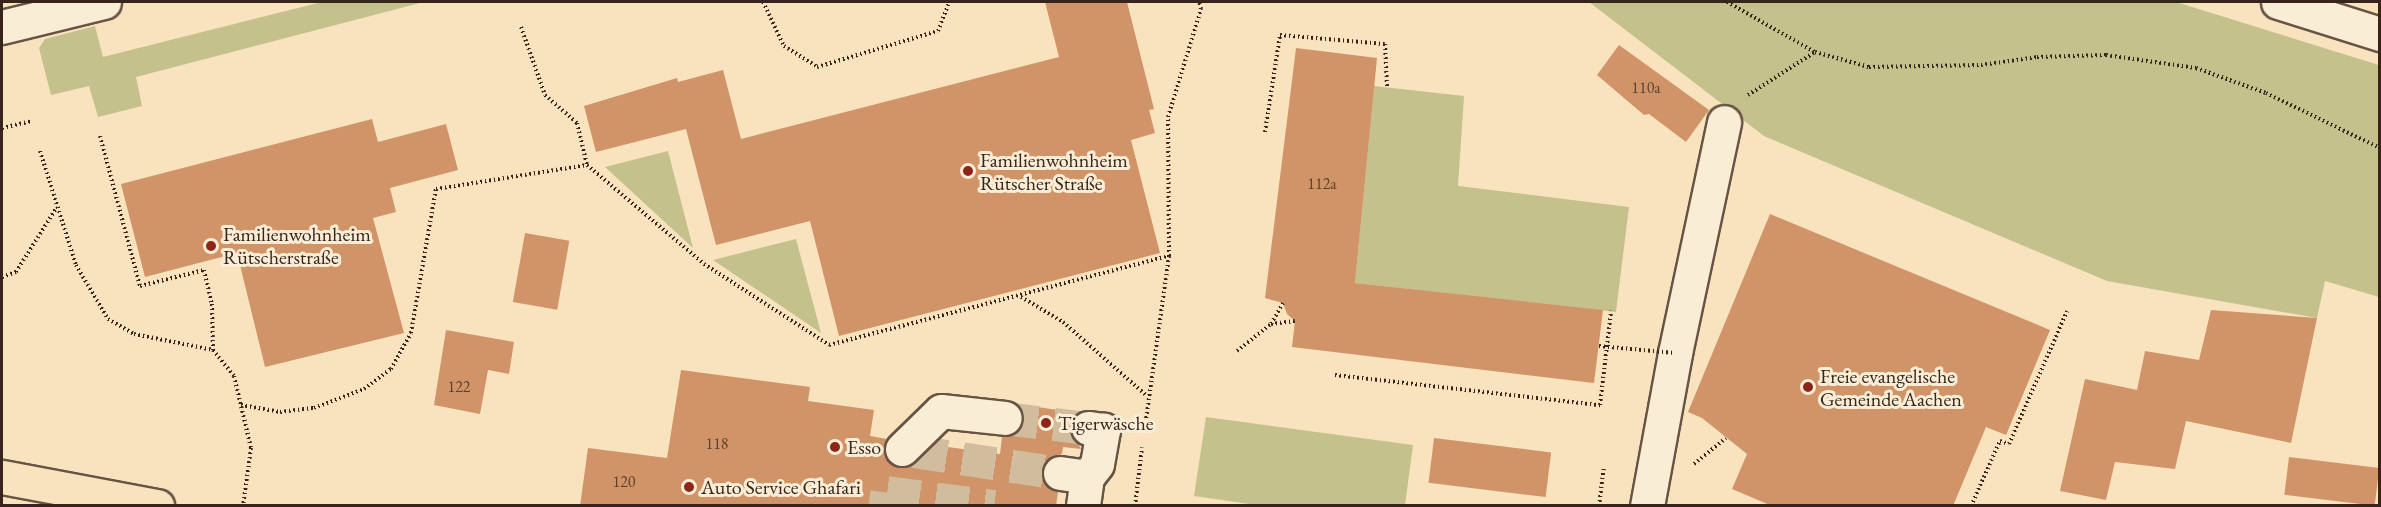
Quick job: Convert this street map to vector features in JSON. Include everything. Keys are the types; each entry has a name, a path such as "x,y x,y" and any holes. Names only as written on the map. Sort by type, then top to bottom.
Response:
{"main road":[{"path":"2,477 157,506"}],"street":[{"path":"2,27 104,2"},
{"path":"2278,2 2379,34"},
{"path":"1647,506 1675,353 1724,122"},
{"path":"904,454 941,411 1005,418"},
{"path":"1077,485 1097,464 1103,430 1088,428"}],"path":[{"path":"763,2 784,46 817,67 938,31 949,2"},
{"path":"1135,506 1147,397 1169,256 1168,117 1201,9 1199,2"},
{"path":"1727,2 1815,52 1869,67 1981,64 2037,57 2106,55 2196,68 2266,93 2379,148"},
{"path":"521,27 546,95 577,123 587,165 704,264 829,345 1021,297 1169,256"},
{"path":"1265,132 1281,35 1384,44 1387,87"},
{"path":"1724,122 1747,96 1815,52"},
{"path":"2,128 32,121"},
{"path":"100,136 140,286 204,270 212,304 213,350 234,376 251,448 243,506"},
{"path":"40,151 76,265 108,320 134,334 213,350"},
{"path":"241,405 280,412 314,408 364,389 391,369 411,333 436,189 587,165"},
{"path":"2,277 16,272 57,207"},
{"path":"1021,297 1063,322 1147,397"},
{"path":"1237,351 1270,324 1283,303"},
{"path":"1335,375 1600,405 1611,311"},
{"path":"1971,506 2000,441 2009,444 2067,311"},
{"path":"1270,324 1295,321"},
{"path":"1599,346 1675,353"},
{"path":"1599,506 1604,467"}],"shaded area":[{"path":"322,2 424,2 136,77 142,106 98,117 89,86 51,95 39,48 45,39 95,26 103,57"},
{"path":"1589,2 2176,2 2379,65 2379,297 2325,281 2317,318 2107,281 1764,136"},
{"path":"1374,86 1464,96 1458,186 1629,207 1616,312 1355,283"},
{"path":"668,151 693,248 605,167"},
{"path":"796,239 821,333 713,260"},
{"path":"1206,417 1413,445 1405,505 1263,506 1194,496"}],"building":[{"name":"Familienwohnheim Rütscher Straße","path":"1045,2 1127,2 1154,109 1149,110 1155,133 1131,140 1160,253 839,336 810,221 716,245 686,129 596,152 584,106 677,78 678,82 723,70 741,139 1059,57"},
{"path":"1619,45 1709,110 1686,142 1649,114 1644,115 1597,75"},
{"path":"1296,48 1377,58 1355,283 1603,310 1594,383 1292,347 1295,321 1287,314 1283,303 1265,298"},
{"name":"Familienwohnheim Rütscherstraße","path":"372,119 378,142 446,124 458,170 390,188 396,212 373,218 404,333 265,367 237,253 145,277 121,184"},
{"path":"1770,214 2050,330 2006,435 1986,427 1953,506 1772,506 1732,489 1747,454 1702,418 1688,412"},
{"path":"525,233 569,241 557,310 513,302"},
{"path":"2211,310 2317,318 2291,443 2186,421 2175,469 2115,462 2106,500 2060,491 2085,379 2137,390 2145,351 2199,360"},
{"path":"446,330 514,342 509,374 488,370 480,414 434,405"},
{"path":"681,370 810,387 808,401 874,410 870,436 887,439 884,454 897,467 915,463 933,445 1000,454 1002,437 1013,435 1023,421 1017,404 1078,413 1069,426 1081,449 1063,447 1062,454 1045,462 1042,479 1058,492 1056,506 580,506 588,448 667,458"},
{"path":"1434,438 1551,452 1546,497 1429,483"},
{"path":"2289,457 2379,468 2375,506 2284,495"}],"tunnel":[{"path":"1005,418 1088,428"},
{"path":"914,451 1060,473"},
{"path":"885,506 887,492 994,506"}],"place":[{"name":"Familienwohnheim Rütscher Straße","path":"968,171"},
{"name":"Familienwohnheim Rütscherstraße","path":"211,246"},
{"name":"Freie evangelische Gemeinde Aachen","path":"1808,387"},
{"name":"Tigerwäsche","path":"1046,423"},
{"name":"Esso","path":"835,447"},
{"name":"Auto Service Ghafari","path":"689,487"}]}
